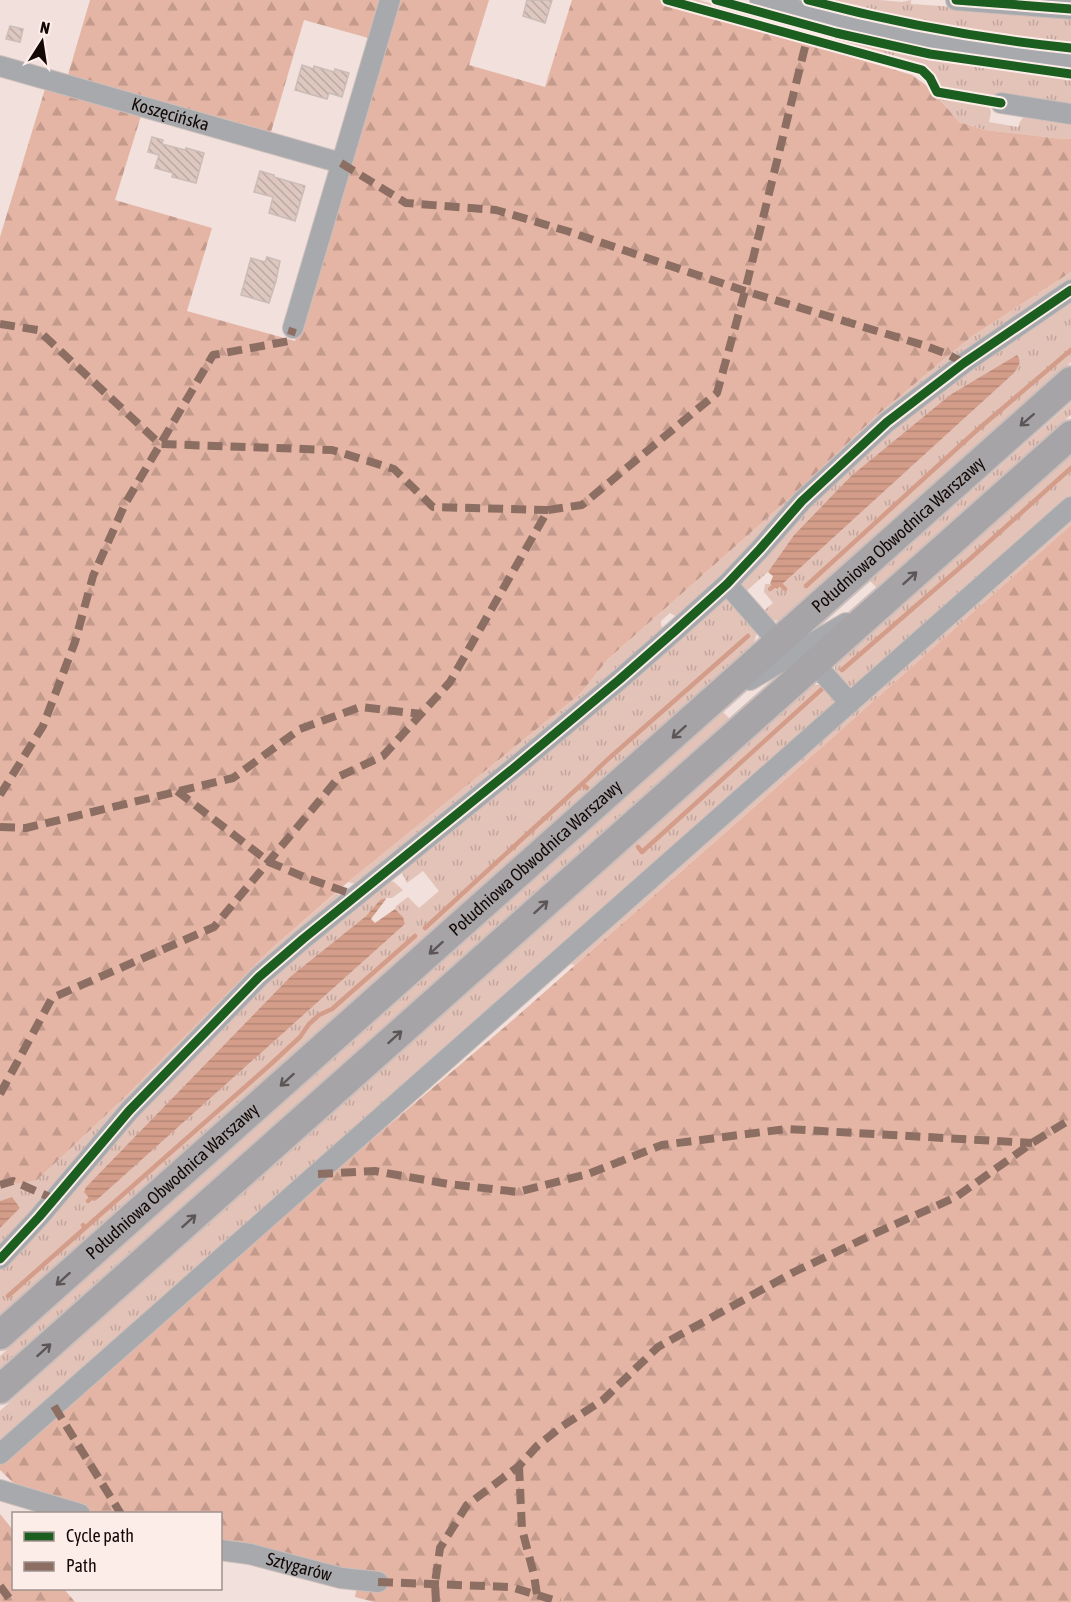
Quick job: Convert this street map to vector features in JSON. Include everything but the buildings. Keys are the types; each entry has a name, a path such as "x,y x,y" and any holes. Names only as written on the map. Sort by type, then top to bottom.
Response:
{"highway":[{"name":"Południowa Obwodnica Warszawy","path":"0,1389 739,730 859,570 1071,381"},
{"name":"Południowa Obwodnica Warszawy","path":"0,1335 712,702 887,599 1071,435"}],"street":[{"path":"293,328 390,0"},
{"path":"760,0 875,30 978,50 1071,61"},
{"path":"956,0 1071,9"},
{"name":"Koszęcińska","path":"0,66 341,163"},
{"path":"1001,103 1071,114"},
{"path":"0,1259 39,1217 129,1111 260,977 303,939 593,702 727,584 801,501 887,422 964,363 1071,290"},
{"path":"0,1454 1071,507"},
{"path":"727,584 850,703"},
{"path":"0,1490 73,1512"},
{"name":"Sztygarów","path":"222,1550 250,1554 341,1578 378,1582"}],"green space":[{"path":"90,0 383,0 372,39 304,20 271,132 68,75"},
{"path":"395,0 489,0 469,65 545,87 572,0 660,0 912,75 930,88 959,122 985,130 1071,139 1071,272 971,337 875,417 793,495 608,659 580,694 348,882 271,949 124,1098 37,1180 0,1186 0,237 45,89 141,116 115,200 212,228 187,311 295,341"},
{"path":"681,0 699,0 803,29 802,34 733,16"},
{"path":"822,0 902,2 911,0 911,4 1071,15 1071,45 946,26"},
{"path":"817,33 975,64 1071,77 1071,108 938,89 930,74 919,66 816,37"},
{"path":"938,97 990,108 989,122 1018,127 1025,115 1071,120 1071,139 985,130 959,122"},
{"path":"1071,272 1071,284 1013,322 677,617 670,613 661,621 664,631 360,885 348,882 580,694 608,659 793,495 875,417 971,337"},
{"path":"1071,298 1071,362 781,620 770,620 760,614 773,603 764,592 765,584 770,584 777,589 1013,374 950,395 851,476 794,535 768,572 743,594 739,580 823,490 948,380"},
{"path":"1071,403 1071,415 877,588 870,581"},
{"path":"1071,455 1071,498 852,690 846,688 836,674 836,664"},
{"path":"1071,514 1071,525 823,746 575,965 565,963"},
{"path":"1071,525 1071,1602 374,1602 355,1597 358,1582 222,1545 222,1512 90,1512 24,1493 0,1470 0,1464 201,1284 514,1019"},
{"path":"719,597 728,598 756,627 757,633 753,645 0,1315 0,1268 95,1155 277,968 389,881 394,882 403,890 392,898 380,900 366,916 291,976 86,1187 95,1201 405,924 403,917 395,909 396,906 408,897 419,908 439,891 423,871 407,883 402,873 403,868"},
{"path":"823,685 836,697 836,706 0,1446 0,1411 178,1249 809,686"},
{"path":"723,712 730,719 0,1368 0,1356"},
{"path":"336,893 345,898 0,1250 0,1228 20,1208 12,1198 0,1201 0,1186 38,1179 124,1098 271,949"},
{"path":"0,1514 12,1529 12,1590 65,1590 75,1602 0,1602"}],"shaded area":[{"path":"1017,355 1019,363 1013,374 777,589 770,584 773,576 768,572 794,535 851,476 950,395"},
{"path":"385,898 371,919 375,923 395,909 403,917 405,924 100,1197 95,1201 91,1200 84,1192 86,1187 291,976"},
{"path":"12,1197 20,1208 0,1228 0,1201"}],"waterway":[{"path":"806,586 976,431 1071,350"},
{"path":"842,670 1071,468"},
{"path":"781,585 785,589"},
{"path":"770,589 774,586"},
{"path":"582,784 748,636"},
{"path":"638,847 642,852 823,688"},
{"path":"425,928 582,784 587,788"},
{"path":"85,1228 271,1064 300,1037 319,1015 332,1009 415,936"},
{"path":"8,1296 85,1228 83,1225"}],"marked path":[{"path":"0,1094 52,998 214,927 340,776 383,756 450,682 548,510 582,505 717,393 745,291 807,39"},
{"path":"341,163 406,203 496,210 567,231 745,291 923,345 964,363"},
{"path":"0,324 38,330 160,444 332,450 394,469 433,507 548,510"},
{"path":"0,795 43,726 75,642 93,576 125,504 213,355 289,341 293,328"},
{"path":"0,827 26,828 233,778 300,729 360,707 421,714"},
{"path":"177,791 269,862 357,896"},
{"path":"436,1602 435,1583 440,1548 467,1505 519,1466 537,1446 561,1427 603,1400 658,1347 794,1272 956,1197 1032,1143 1071,1119"},
{"path":"318,1174 375,1171 448,1184 518,1192 588,1174 662,1145 786,1129 1032,1143"},
{"path":"0,1185 13,1181 54,1199"},
{"path":"54,1406 120,1512"},
{"path":"519,1466 522,1529 537,1595"},
{"path":"378,1582 511,1587 560,1602"},
{"path":"0,1586 12,1602"}],"cycle path":[{"path":"667,0 922,70 930,78 937,92 1001,103"},
{"path":"716,0 836,33 930,54 1071,74"},
{"path":"808,0 939,29 1071,48"},
{"path":"956,0 1071,9"},
{"path":"0,1259 39,1217 129,1111 259,977 515,767 676,630 727,584 802,501 887,422 964,363 1071,290"}]}
